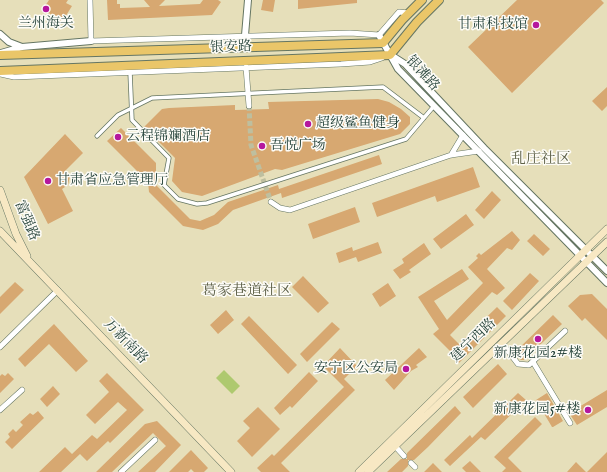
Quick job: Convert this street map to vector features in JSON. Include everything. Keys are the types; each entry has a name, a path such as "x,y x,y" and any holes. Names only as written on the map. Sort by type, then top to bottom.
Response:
{"main road":[{"path":"383,43 408,13 422,0"},
{"path":"390,55 417,22 439,0"},
{"name":"银安路","path":"0,54 383,43"},
{"name":"银安路","path":"0,71 390,55"},
{"name":"富强路","path":"0,190 16,234 30,262"},
{"name":"建宁西路","path":"359,472 607,229"},
{"name":"万新南路","path":"0,232 58,290 231,472"},
{"name":"建宁西路","path":"368,472 607,242"}],"street":[{"path":"90,0 91,41"},
{"path":"244,47 248,0"},
{"path":"379,35 399,12 408,13"},
{"path":"0,54 22,47 91,41 350,33 379,35"},
{"path":"0,34 9,42 22,47"},
{"path":"0,74 14,77 370,62 390,55 379,35"},
{"name":"银滩路","path":"390,55 398,69 607,284"},
{"name":"银滩路","path":"390,55 405,64 484,148 607,271"},
{"path":"246,67 249,106"},
{"path":"130,72 132,120 169,158 164,185 178,199 197,204 207,203 406,139 434,106"},
{"path":"97,136 118,115 131,107 152,98 383,87 424,118"},
{"path":"451,155 463,136"},
{"path":"271,202 280,208 290,210 451,155 479,152"},
{"path":"0,347 58,290"},
{"path":"502,343 518,364 529,366 566,331"},
{"path":"533,362 570,423"},
{"path":"0,410 22,390"},
{"path":"121,472 154,440"},
{"path":"395,446 404,456"}],"green space":[{"path":"224,370 240,386 232,394 216,378"}],"building":[{"path":"49,0 68,0 66,3 72,6 62,22 43,9"},
{"path":"107,0 117,0 117,4 120,4 120,8 150,7 144,0 165,0 159,6 200,4 203,0 218,0 221,2 212,15 108,20"},
{"path":"263,0 275,0 273,12 261,10"},
{"path":"298,0 357,0 357,3 298,9"},
{"name":"甘肃科技馆","path":"517,0 601,0 604,3 512,93 468,47"},
{"path":"607,87 607,106 602,111 592,101"},
{"name":"吾悦广场","path":"378,99 389,102 401,109 410,117 410,124 400,134 282,170 275,169 202,196 182,192 172,181 175,158 144,127 162,109 169,108 235,105 235,110 269,109 268,102"},
{"path":"121,128 156,163 156,185 190,219 200,221 214,215 228,202 278,185 279,189 379,155 382,164 282,198 281,193 233,210 218,224 203,230 183,226 149,192 147,172 143,177 107,141"},
{"name":"甘肃省应急管理厅","path":"65,134 83,153 65,171 70,176 68,185 62,189 73,211 48,224 24,177"},
{"path":"473,167 480,187 437,202 435,196 377,217 372,203"},
{"path":"492,191 501,200 484,219 475,210"},
{"path":"355,207 360,222 313,239 308,224"},
{"path":"466,214 474,225 441,249 433,239"},
{"path":"512,231 520,240 512,250 507,248 487,269 505,288 497,295 492,292 450,335 459,344 497,307 506,316 459,363 449,353 451,352 433,334 439,329 418,297 462,269 469,279 434,301 447,320 483,283 468,267 478,258 476,256 479,253 481,255"},
{"path":"534,234 550,249 543,256 527,241"},
{"path":"378,242 382,253 358,262 356,257 339,263 336,253 352,247 353,251"},
{"path":"424,243 431,254 409,270 411,272 400,279 393,270 404,263 402,259"},
{"path":"530,273 539,281 512,310 503,301"},
{"path":"303,276 329,303 318,313 292,287"},
{"path":"15,282 24,290 0,314 0,297"},
{"path":"388,283 396,296 380,307 372,294"},
{"path":"592,294 607,309 607,340 585,318 582,321 568,306 580,295"},
{"path":"226,310 234,320 218,334 210,325"},
{"name":"新康花园2#楼","path":"553,315 562,324 524,360 521,360 514,353"},
{"path":"249,316 297,365 288,374 241,324"},
{"path":"332,322 340,329 307,362 300,354"},
{"path":"54,324 88,361 76,372 49,344 25,367 18,359"},
{"path":"340,348 357,366 344,379 355,390 281,463 290,472 261,472 257,468 272,454 274,456 344,387 323,366"},
{"name":"安宁区公安局","path":"419,348 427,357 416,365 418,367 411,371 394,390 385,380"},
{"path":"498,364 507,374 473,408 463,397"},
{"path":"309,372 318,381 292,408 290,406 280,415 274,408"},
{"path":"8,373 14,379 0,393 0,376 2,374 5,376"},
{"path":"107,373 144,410 110,443 108,441 87,461 80,454 61,472 39,472 65,447 72,454 92,435 97,439 127,410 118,402 95,424 86,415 109,392 99,381"},
{"path":"53,386 60,394 47,407 40,399"},
{"name":"新康花园5#楼","path":"607,390 607,407 577,425 569,413"},
{"path":"518,393 526,400 485,440 481,437 450,466 444,460 470,435 472,438"},
{"path":"547,393 563,421 553,427 536,400"},
{"path":"455,406 461,413 428,447 414,460 408,460 408,466 402,472 387,472 401,459 407,459 407,453"},
{"path":"258,407 280,429 252,457 237,441 250,428 243,421"},
{"path":"38,411 44,418 12,449 5,442 10,437 8,434 13,429 16,432 23,425 20,422 30,413 33,415"},
{"path":"535,417 542,424 508,458 522,472 502,472 506,468 494,457"},
{"path":"157,421 181,445 155,472 138,472 166,446 153,433 112,472 96,472 145,424"},
{"path":"191,450 208,468 204,472 194,472 191,469 188,472 169,472"},
{"path":"607,452 607,472 587,472"},
{"path":"470,461 481,472 466,472 462,468"},
{"path":"576,462 586,472 567,472"},
{"path":"433,463 442,472 424,472"}],"tunnel":[{"path":"249,106 251,145 271,202"}],"place":[{"name":"兰州海关","path":"46,9"},
{"name":"甘肃科技馆","path":"536,25"},
{"name":"超级鲨鱼健身","path":"308,124"},
{"name":"云程锦斓酒店","path":"118,137"},
{"name":"吾悦广场","path":"262,146"},
{"name":"甘肃省应急管理厅","path":"48,181"},
{"name":"新康花园2#楼","path":"538,339"},
{"name":"安宁区公安局","path":"406,369"},
{"name":"新康花园5#楼","path":"588,410"}],"district":[{"name":"乱庄社区","path":"541,160"},
{"name":"葛家巷道社区","path":"247,292"}]}
